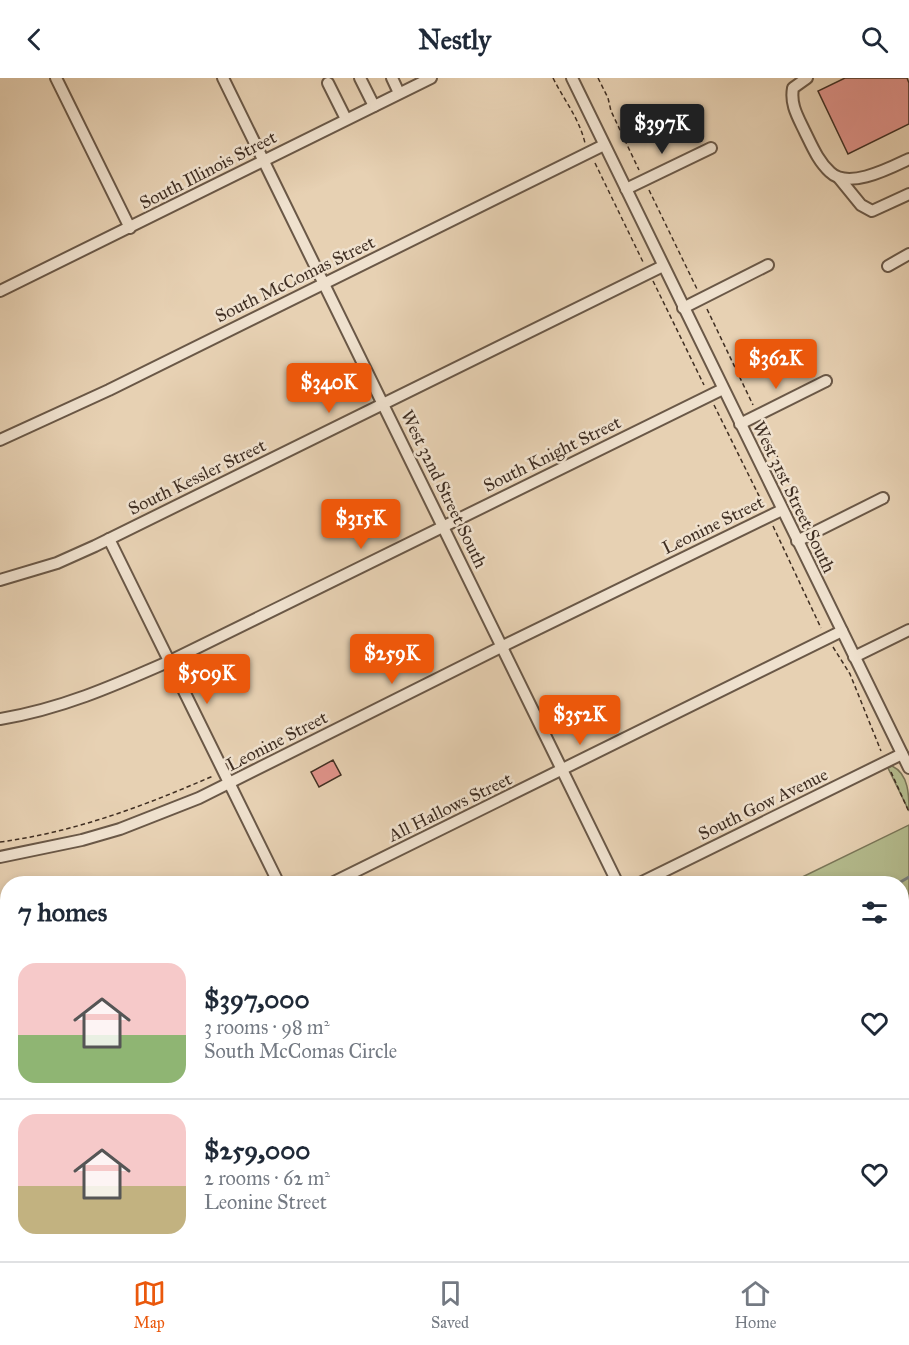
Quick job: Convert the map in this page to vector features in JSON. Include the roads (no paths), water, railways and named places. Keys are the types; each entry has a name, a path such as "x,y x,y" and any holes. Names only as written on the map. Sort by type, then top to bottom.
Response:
{"street":[{"path":"56,78 130,228"},
{"name":"West 32nd Street South","path":"223,78 614,876"},
{"path":"360,78 374,106"},
{"path":"392,78 399,93"},
{"name":"West 31st Street South","path":"572,78 909,768"},
{"path":"807,78 793,88 791,98 794,110 816,154 831,173 839,178 861,205 872,210 909,194"},
{"name":"South Illinois Street","path":"0,291 428,79"},
{"path":"328,83 346,119"},
{"name":"South McComas Street","path":"0,440 102,393 604,145"},
{"path":"626,189 711,148"},
{"path":"839,178 857,178 880,172 909,159"},
{"path":"888,266 905,259 909,254"},
{"path":"684,308 768,265"},
{"name":"South Kessler Street","path":"0,580 57,563 109,539 663,266"},
{"path":"740,424 826,381"},
{"name":"South Knight Street","path":"0,720 33,713 93,695 170,661 723,389"},
{"path":"797,541 883,498"},
{"name":"Leonine Street","path":"0,856 82,840 120,829 199,798 782,510"},
{"path":"109,539 275,876"},
{"path":"854,657 909,630"},
{"name":"All Hallows Street","path":"346,876 842,631"},
{"name":"South Gow Avenue","path":"654,876 902,754"}]}
